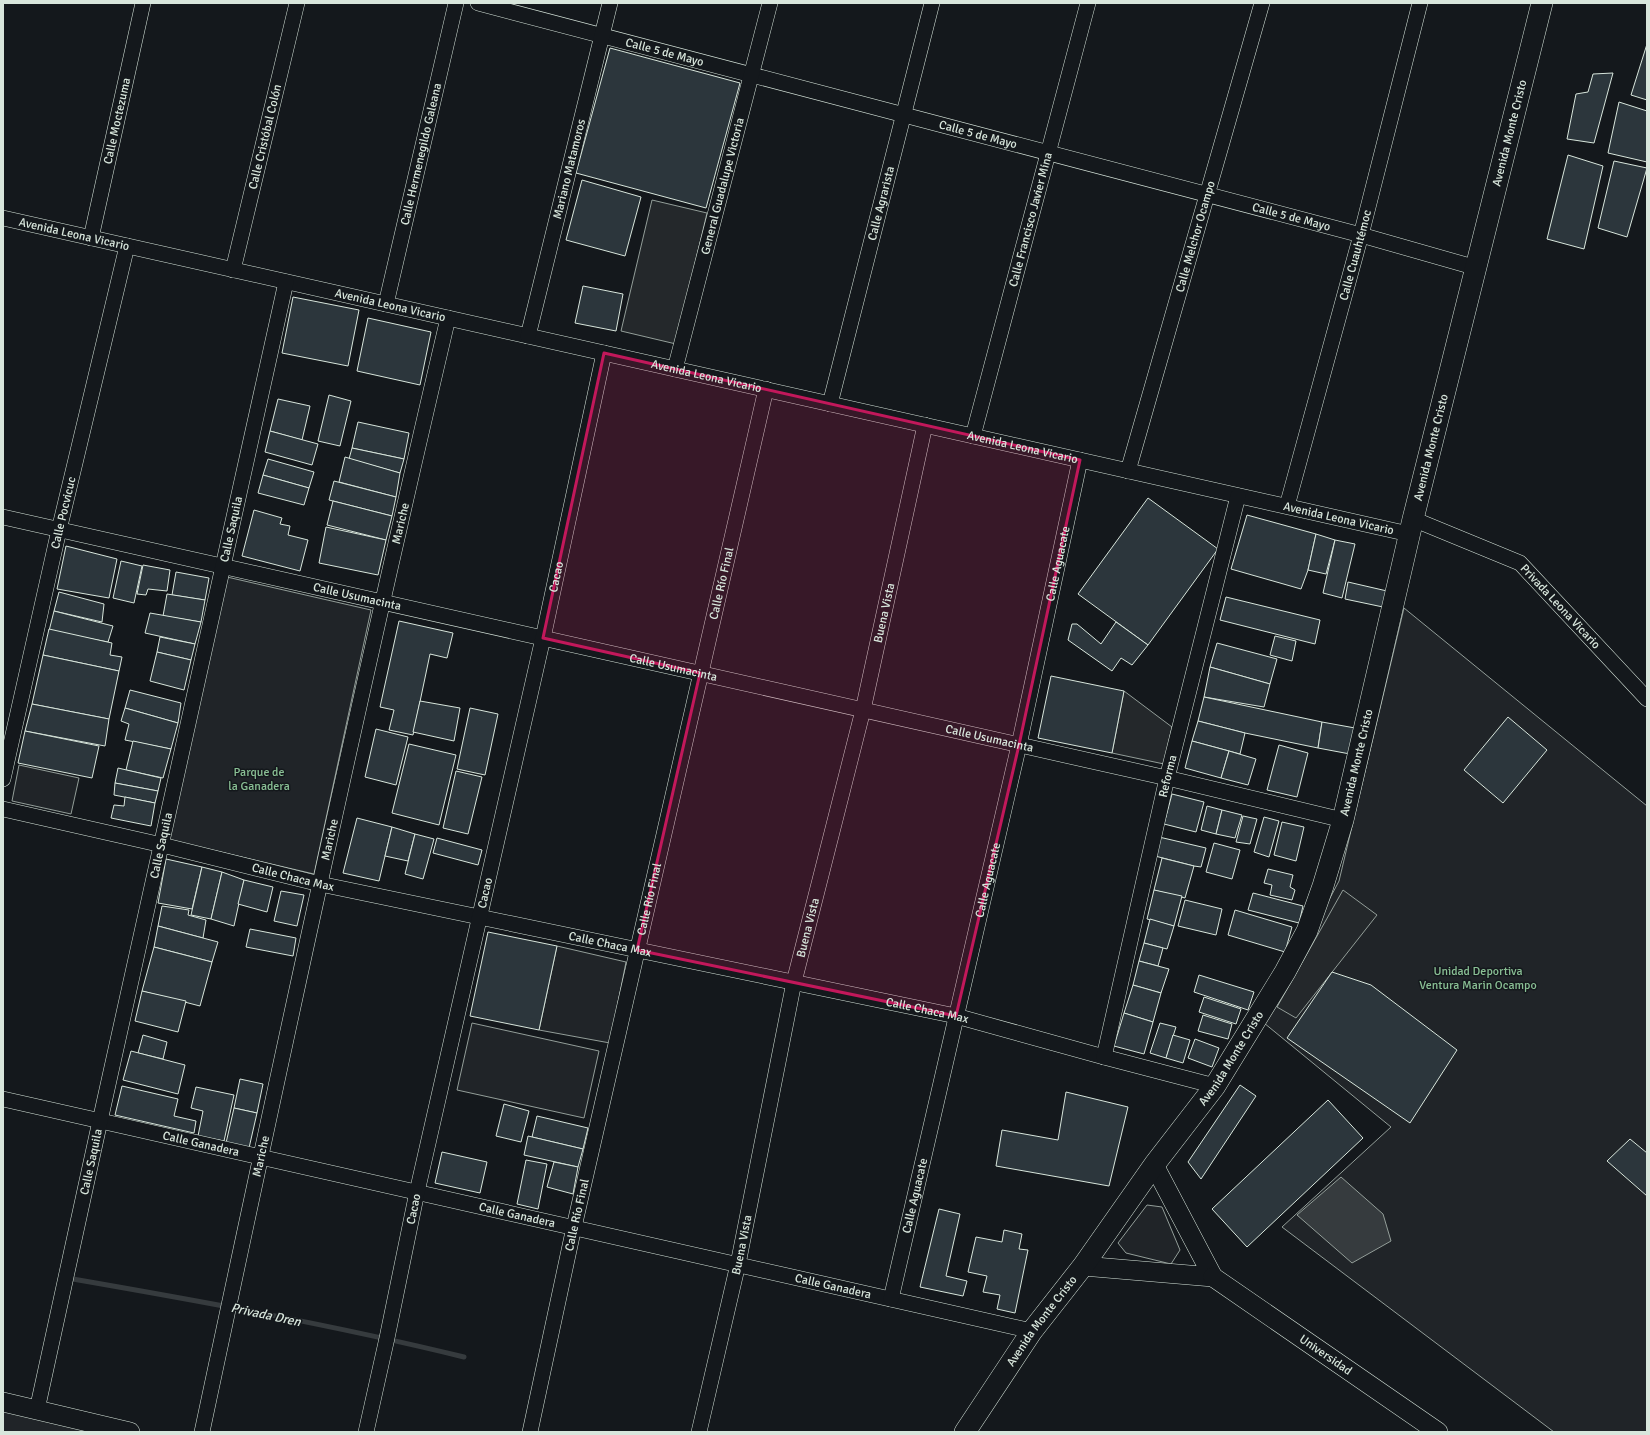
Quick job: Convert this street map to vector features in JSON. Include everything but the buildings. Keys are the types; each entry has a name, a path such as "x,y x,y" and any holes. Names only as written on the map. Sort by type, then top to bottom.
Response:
{"main road":[{"name":"Avenida Monte Cristo","path":"965,1432 1032,1331 1083,1266 1154,1165 1215,1086 1285,972 1307,931 1323,886 1343,820 1411,526 1477,268 1542,3"}],"street":[{"name":"Calle Moctezuma","path":"91,238 143,3"},
{"name":"Calle Cristóbal Colón","path":"233,270 297,3"},
{"name":"Calle Hermenegildo Galeana","path":"386,304 456,3"},
{"name":"Calle 5 de Mayo","path":"478,3 1361,235 1477,268"},
{"name":"Mariano Matamoros","path":"528,336 610,3"},
{"name":"General Guadalupe Victoria","path":"675,369 770,3"},
{"name":"Calle Agrarista","path":"830,404 932,3"},
{"name":"Calle Francisco Javier Mina","path":"973,436 1088,3"},
{"name":"Calle Melchor Ocampo","path":"1128,471 1262,3"},
{"name":"Calle Cuauhtémoc","path":"1287,506 1361,235 1420,3"},
{"name":"Avenida Leona Vicario","path":"3,218 1238,496 1287,506 1411,526"},
{"name":"Calle Pocvicuc","path":"3,780 59,530 127,246"},
{"name":"Calle Saquila","path":"37,1410 286,282"},
{"name":"Mariche","path":"202,1432 260,1157 382,602 448,318"},
{"name":"Cacao","path":"366,1432 388,1338 417,1192 543,638 604,353"},
{"name":"Calle Río Final","path":"530,1432 574,1228 766,389"},
{"name":"Buena Vista","path":"699,1432 738,1264 794,982 864,710 925,425"},
{"name":"Calle Aguacate","path":"891,1299 1019,745 1080,460"},
{"name":"Reforma","path":"1104,1057 1167,778 1238,496"},
{"name":"Calle Usumacinta","path":"3,517 1167,778 1343,820"},
{"name":"Privada Leona Vicario","path":"1411,526 1520,563 1647,700"},
{"name":"Calle Chaca Max","path":"3,809 162,845 320,884 956,1016 1215,1086"},
{"name":"Calle Ganadera","path":"3,1099 1032,1331"},
{"path":"1154,1165 1213,1278"},
{"path":"1083,1266 1213,1278"},
{"name":"Universidad","path":"1213,1278 1438,1432"},
{"path":"3,1402 130,1432"}],"highlighted area":[{"path":"604,353 1080,460 1019,745 956,1016 637,950 700,673 543,638"}],"green space":[{"name":"Parque de la Ganadera","path":"227,577 371,610 314,874 169,840"},
{"name":"Unidad Deportiva Ventura Marin Ocampo","path":"1404,608 1647,806 1647,1432 1554,1432 1282,1227 1391,1127 1264,1023 1339,881"},
{"path":"19,765 79,778 71,814 12,801"},
{"path":"557,946 626,962 610,1043 539,1030"},
{"path":"472,1023 599,1051 584,1118 457,1090"},
{"path":"1147,1205 1162,1207 1180,1250 1171,1264 1126,1253 1118,1243"},
{"path":"3,1408 105,1432 3,1432"}],"shaded area":[{"path":"652,200 707,213 676,344 621,331"},
{"path":"1124,691 1172,727 1164,764 1112,753"},
{"path":"1343,890 1377,915 1296,1018 1277,1007"},
{"path":"1341,1177 1383,1214 1391,1241 1352,1263 1297,1215"}],"waterway":[{"name":"Privada Dren","path":"67,1278 266,1314 365,1334 464,1357"}]}
